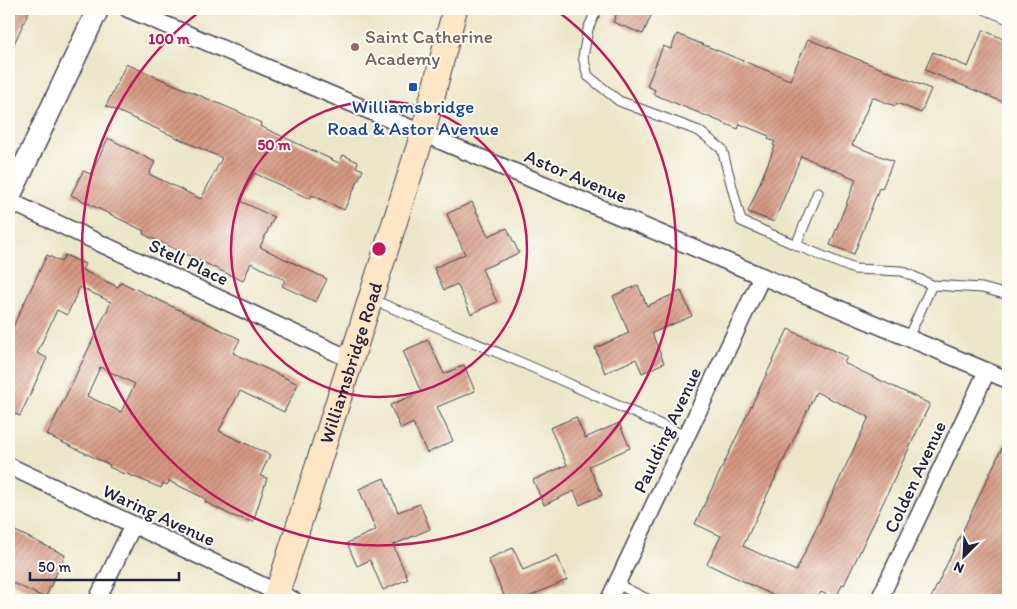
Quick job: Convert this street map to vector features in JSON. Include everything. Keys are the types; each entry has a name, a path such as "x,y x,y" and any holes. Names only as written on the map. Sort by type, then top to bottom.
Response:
{"main road":[{"name":"Williamsbridge Road","path":"281,598 352,360 423,133 455,9"}],"street":[{"path":"9,199 98,9"},
{"name":"Astor Avenue","path":"128,9 1008,380"},
{"name":"Stell Place","path":"9,199 352,360"},
{"name":"Paulding Avenue","path":"609,600 762,276"},
{"name":"Colden Avenue","path":"879,600 987,371"},
{"name":"Waring Avenue","path":"9,466 133,524 281,598"},
{"path":"97,600 133,524"}],"lane":[{"path":"597,9 588,29 583,57 588,76 619,101 699,131 722,149 741,221 854,269 902,271 932,285 982,288 1008,295"},
{"path":"984,9 1008,19"},
{"path":"796,245 818,192"},
{"path":"908,338 932,285"},
{"path":"371,299 599,396 686,436"},
{"path":"617,584 649,600"}],"building":[{"path":"9,9 30,9 9,55"},
{"path":"619,9 654,9 643,34 613,22"},
{"path":"983,30 1008,41 1008,104 925,70 933,52 968,67"},
{"path":"677,34 790,80 808,39 931,89 921,113 897,103 895,106 872,97 852,145 893,161 882,189 879,188 854,254 830,245 856,179 801,156 774,222 748,212 775,142 768,139 769,136 740,124 738,129 653,94 655,90 647,86 663,46 671,49"},
{"path":"126,64 241,113 261,123 260,126 339,163 343,155 358,162 356,167 363,170 344,210 312,195 310,199 254,173 240,201 274,217 260,247 327,279 316,302 282,286 285,280 251,263 243,281 143,234 144,231 71,195 83,171 91,174 108,138 155,162 149,174 201,199 222,158 106,106"},
{"path":"472,202 488,236 507,228 519,253 482,269 497,302 471,314 457,284 444,290 434,268 465,254 447,214"},
{"path":"47,255 61,262 65,255 85,264 82,270 118,287 121,282 240,339 233,353 298,384 284,412 240,391 219,431 270,455 260,476 267,478 253,522 233,516 205,502 206,499 169,481 167,485 163,483 161,488 124,474 109,467 110,465 47,435 111,302 80,287 67,315 57,310 37,353 47,358 20,416 9,412 9,335","holes":["100,367 135,384 121,412 87,396"]},
{"path":"638,285 647,306 681,291 692,316 652,333 664,363 642,373 636,359 605,373 595,348 629,333 613,296"},
{"path":"788,329 847,357 844,363 930,404 836,599 821,592 816,600 783,600 707,564 721,536 695,524","holes":["816,392 869,417 796,571 743,546"]},
{"path":"428,340 444,374 464,365 475,391 437,407 453,441 427,453 413,423 401,429 390,405 421,392 403,351"},
{"path":"576,417 585,438 619,423 630,448 589,466 602,495 580,505 574,491 544,505 533,480 567,465 550,428"},
{"path":"1008,435 1008,600 930,600"},
{"path":"384,478 398,512 420,504 430,529 393,545 408,579 383,590 370,560 357,566 347,543 376,530 359,489"},
{"path":"9,528 65,555 45,598 9,581"},
{"path":"513,548 523,570 557,555 567,580 521,600 506,600 488,559"}],"place":[{"name":"Saint Catherine Academy","path":"355,47"},
{"name":"Williamsbridge Road & Astor Avenue","path":"413,87"}]}
